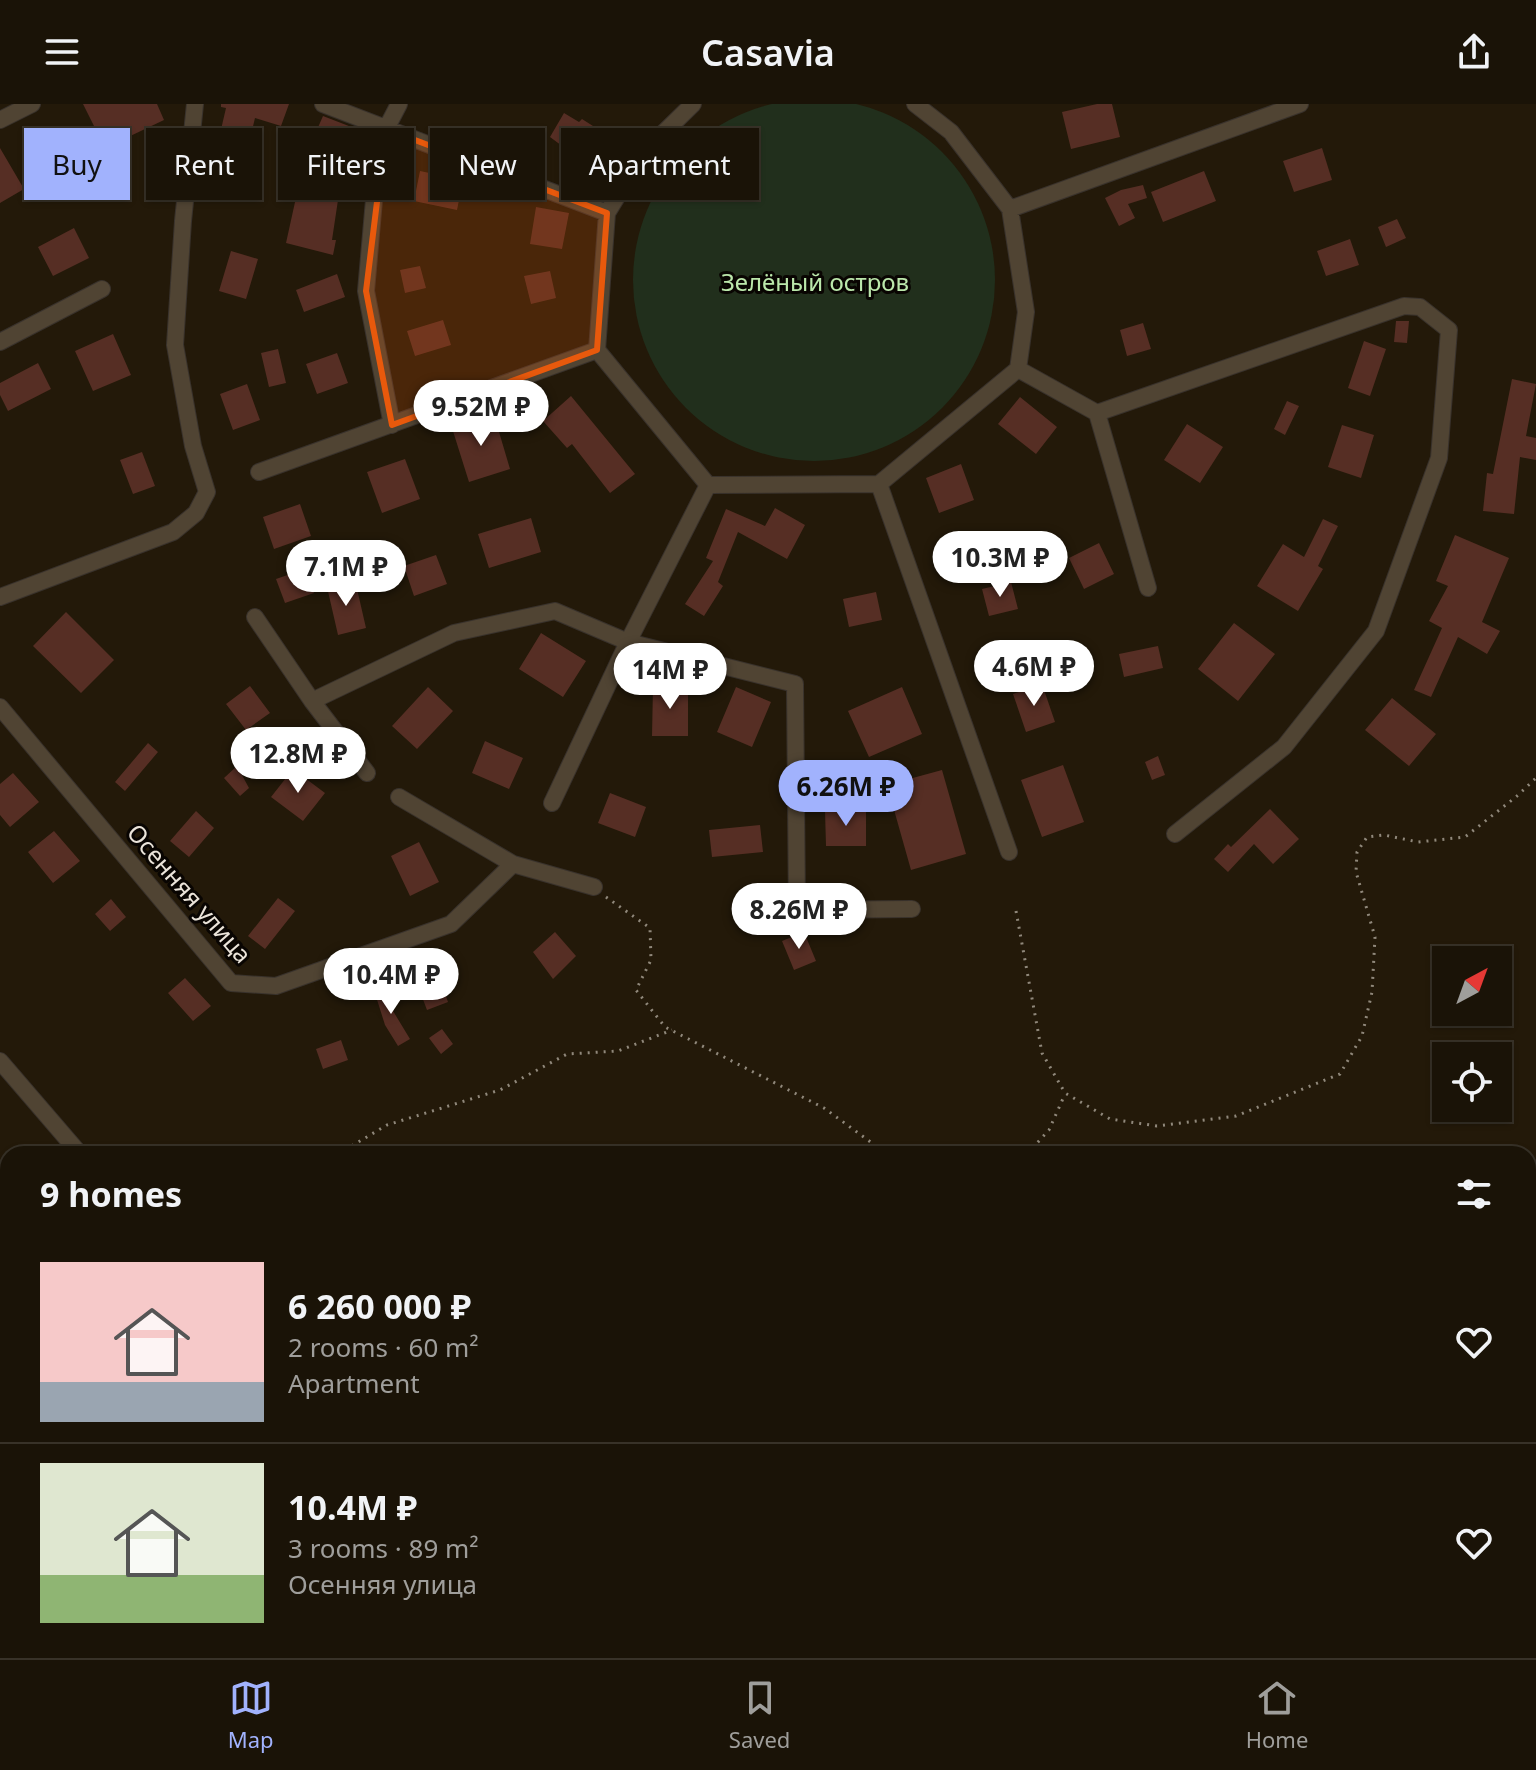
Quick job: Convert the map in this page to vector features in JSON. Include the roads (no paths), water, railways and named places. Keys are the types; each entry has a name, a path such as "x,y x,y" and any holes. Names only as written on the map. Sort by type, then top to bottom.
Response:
{"street":[{"path":"0,120 32,104"},
{"path":"0,597 173,532 196,513 207,492 193,446 175,345 195,104"},
{"path":"323,104 383,128"},
{"path":"387,128 399,104"},
{"path":"693,104 645,151 607,213 597,350 708,485"},
{"path":"708,485 879,484 1018,369 1026,312 1010,209 951,132 915,104"},
{"path":"1010,209 1300,104"},
{"path":"414,140 607,213"},
{"path":"374,200 366,291 392,425"},
{"path":"0,342 102,289"},
{"path":"1097,413 1404,306 1420,307 1449,330 1439,458 1376,631 1284,747 1175,834"},
{"path":"259,472 597,350"},
{"path":"1018,369 1097,413 1148,588"},
{"path":"879,484 1009,852"},
{"path":"552,803 628,642 708,485"},
{"path":"312,701 454,633 555,611 628,642 795,684 797,910 912,909"},
{"path":"255,617 312,701 367,773"},
{"name":"Осенняя улица","path":"0,707 231,983 276,986 451,924 513,864"},
{"path":"399,797 513,864 594,887"},
{"path":"0,1061 73,1146"}],"park label":[{"name":"Зелёный остров","path":"815,281"}]}
